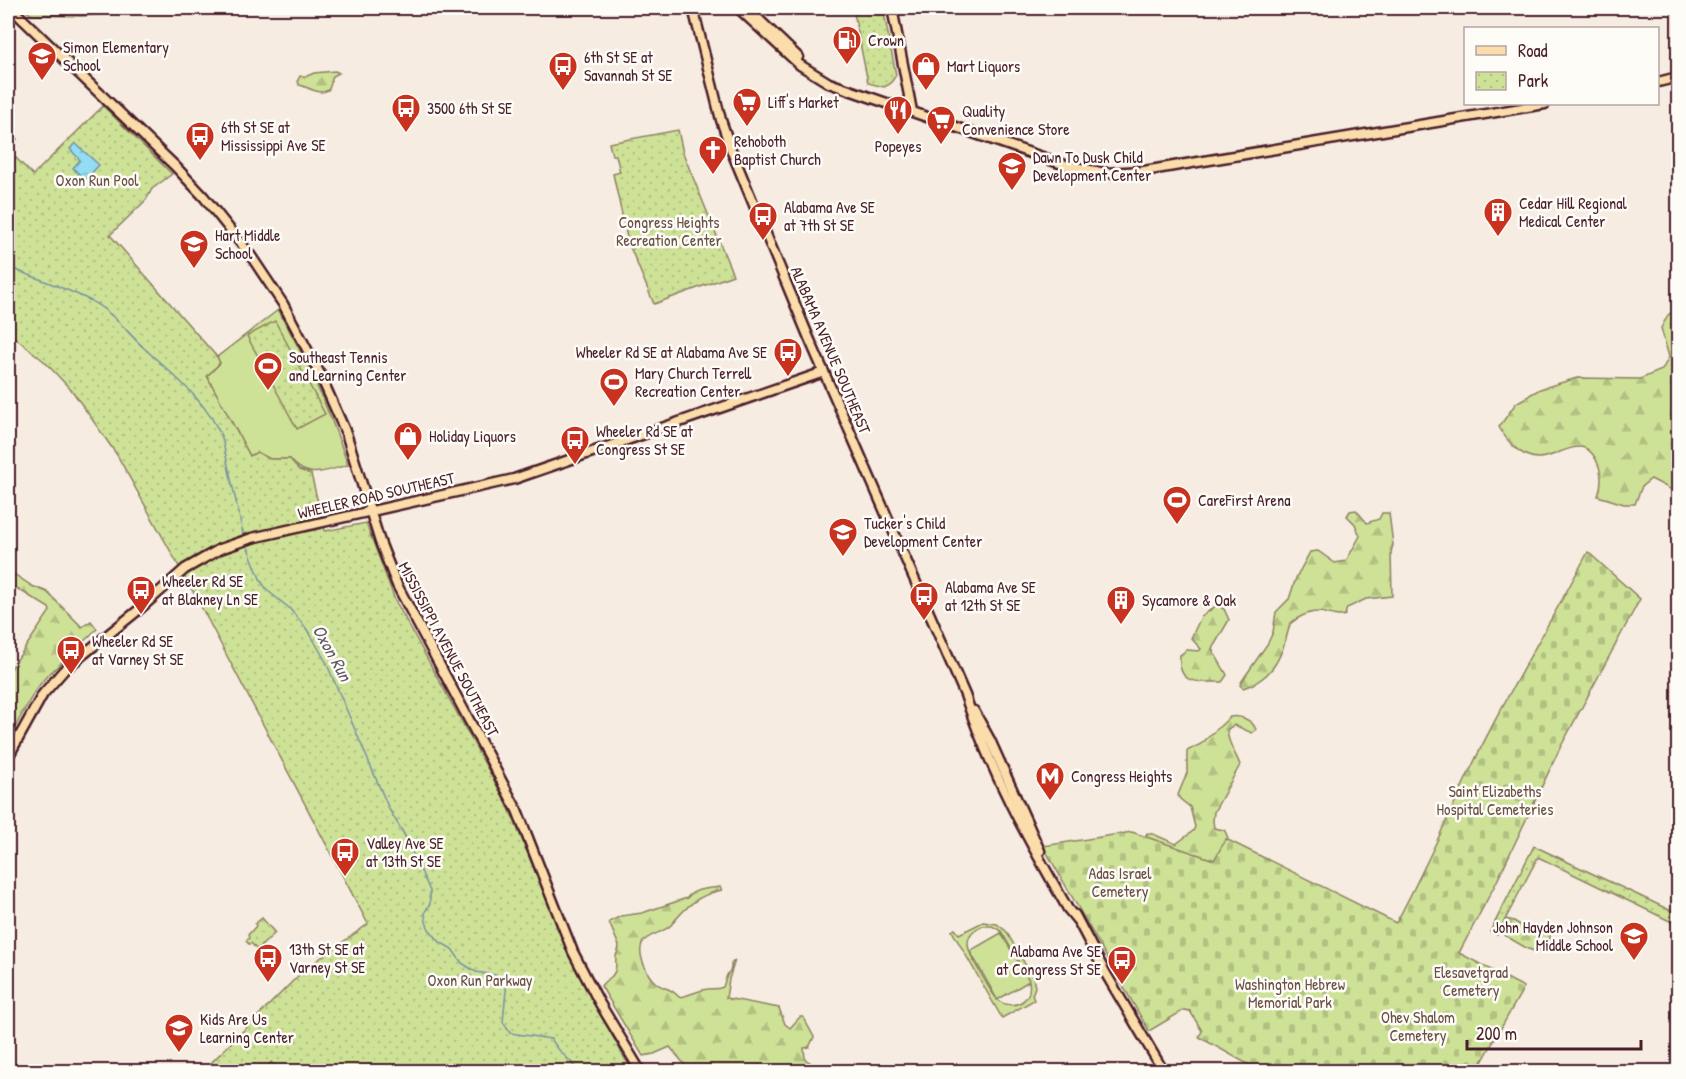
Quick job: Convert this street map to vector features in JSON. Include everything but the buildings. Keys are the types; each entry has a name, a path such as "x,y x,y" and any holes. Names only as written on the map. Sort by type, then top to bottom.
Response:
{"main road":[{"name":"MISSISSIPPI AVENUE SOUTHEAST","path":"11,8 175,166 204,197 251,256 283,304 319,372 351,448 383,551 400,593 518,810 573,952 599,1002 641,1071"},
{"name":"ALABAMA AVENUE SOUTHEAST","path":"693,8 727,140 824,372 965,695 972,718 1014,815 1164,1071"},
{"path":"738,8 810,72 829,83 1065,165 1091,171 1116,173 1160,168 1539,105"},
{"path":"747,8 808,66 871,96"},
{"path":"892,8 912,111"},
{"path":"1659,82 1678,77"},
{"name":"WHEELER ROAD SOUTHEAST","path":"8,757 44,694 64,670 185,569 208,555 261,536 524,476 824,372"}],"green space":[{"path":"22,8 138,8 82,16 32,15"},
{"path":"853,8 883,8 896,75 890,84 884,87 868,83"},
{"path":"335,71 339,73 333,76 329,89 325,92 299,85 300,76"},
{"path":"103,106 172,174 152,189 146,200 110,235 217,357 220,363 207,376 250,456 257,452 270,459 290,459 299,470 311,474 325,531 366,523 395,600 508,806 573,963 625,1059 634,1071 282,1072 271,1062 264,1071 224,1072 211,1063 305,969 368,924 196,597 117,455 73,392 45,362 8,332 8,150 33,175"},
{"path":"8,129 17,139 8,150"},
{"name":"Congress Heights Recreation Center","path":"678,130 683,153 733,275 654,304 628,242 613,174 620,172 616,155 612,155 609,143"},
{"path":"1678,308 1678,495 1651,479 1642,486 1635,504 1624,504 1598,496 1601,475 1598,464 1586,448 1570,448 1538,458 1520,452 1506,437 1499,427 1516,403 1540,389 1577,378 1640,379 1662,370 1669,357 1661,328 1668,315"},
{"name":"Southeast Tennis and Learning Center","path":"278,310 317,386 348,465 324,472 310,472 303,470 290,459 270,459 257,452 250,456 207,376 220,363 217,357"},
{"path":"275,321 325,414 297,429 247,336"},
{"path":"1356,510 1367,523 1379,519 1382,513 1389,513 1393,545 1391,552 1392,596 1366,599 1347,608 1345,615 1341,616 1314,612 1295,620 1290,624 1284,645 1270,671 1254,684 1243,688 1240,685 1268,643 1273,632 1276,612 1289,599 1296,578 1310,552 1318,551 1335,563 1346,561 1360,536 1355,524 1347,516 1350,511"},
{"path":"1588,552 1640,599 1560,748 1497,881 1459,953 1524,987 1477,1071 1260,1071 1199,1037 1202,1031 1190,1011 1184,1010 1149,1031 1043,846 1132,832 1214,860 1226,839 1396,923 1493,724"},
{"path":"8,570 32,586 47,592 82,627 91,621 97,629 45,678 35,691 8,740 8,673 50,611 49,608 8,583"},
{"path":"1217,605 1224,609 1229,620 1212,649 1227,675 1222,682 1191,680 1182,672 1180,655 1187,650 1199,651 1201,649 1191,638 1201,617"},
{"path":"1230,717 1246,719 1256,730 1252,733 1234,725 1227,730 1240,765 1214,812 1214,828 1224,830 1228,839 1219,863 1145,837 1147,833 1153,834 1176,844 1193,831 1195,827 1190,807 1178,795 1187,773 1187,751 1201,744"},
{"path":"1534,846 1678,914 1678,925 1538,857 1497,935 1490,932"},
{"path":"720,887 722,890 699,899 687,907 668,928 643,942 641,952 646,970 656,983 679,997 723,987 731,964 735,960 726,998 779,1008 785,1024 790,1028 800,1017 803,1017 814,1037 809,1047 804,1048 805,1059 823,1071 767,1071 759,1065 747,1071 690,1071 670,1047 643,1056 601,986 614,973 619,947 609,922 621,916 642,913 687,898 698,891"},
{"path":"262,918 275,933 257,950 246,941 256,926 255,924"},
{"path":"1505,919 1514,921 1528,930 1550,935 1550,939 1545,941 1538,952 1528,949 1504,935 1502,931"},
{"path":"983,922 997,924 1006,931 1033,978 1034,1000 1002,1018 952,931 955,929 959,934","holes":["983,926 992,926 1001,931 1029,980 1001,933 970,951 997,999 968,948 970,935","1029,981 1028,994 1020,1002 1009,1005 997,1000"]}],"water":[{"path":"75,143 99,165 85,180 73,168 80,160 70,149"}],"waterway":[{"name":"Oxon Run","path":"8,267 93,302 114,317 198,400 208,412 222,438 244,538"},
{"name":"Oxon Run","path":"246,543 261,581 268,591 289,608 303,624 326,662 389,809 405,836 430,891 430,904 425,912 429,929 440,942 452,949 462,963 476,972 507,980 503,1022 510,1033 551,1039 576,1067 576,1072"}],"place":[{"name":"Crown","path":"847,66"},
{"name":"Simon Elementary School","path":"42,82"},
{"name":"6th St SE at Savannah St SE","path":"563,92"},
{"name":"Mart Liquors","path":"926,92"},
{"name":"Liff's Market","path":"747,128"},
{"name":"3500 6th St SE","path":"406,134"},
{"name":"Popeyes","path":"898,136"},
{"name":"Quality Convenience Store","path":"941,146"},
{"name":"6th St SE at Mississippi Ave SE","path":"200,162"},
{"name":"Rehoboth Baptist Church","path":"713,176"},
{"name":"Dawn To Dusk Child Development Center","path":"1012,192"},
{"name":"Cedar Hill Regional Medical Center","path":"1498,238"},
{"name":"Alabama Ave SE at 7th St SE","path":"763,242"},
{"name":"Hart Middle School","path":"194,270"},
{"name":"Wheeler Rd SE at Alabama Ave SE","path":"788,378"},
{"name":"Southeast Tennis and Learning Center","path":"268,392"},
{"name":"Mary Church Terrell Recreation Center","path":"614,408"},
{"name":"Holiday Liquors","path":"408,462"},
{"name":"Wheeler Rd SE at Congress St SE","path":"575,466"},
{"name":"CareFirst Arena","path":"1177,526"},
{"name":"Tucker's Child Development Center","path":"843,558"},
{"name":"Wheeler Rd SE at Blakney Ln SE","path":"141,616"},
{"name":"Alabama Ave SE at 12th St SE","path":"924,622"},
{"name":"Sycamore & Oak","path":"1121,626"},
{"name":"Wheeler Rd SE at Varney St SE","path":"71,676"},
{"name":"Congress Heights","path":"1050,802"},
{"name":"Valley Ave SE at 13th St SE","path":"345,878"},
{"name":"John Hayden Johnson Middle School","path":"1634,962"},
{"name":"13th St SE at Varney St SE","path":"268,984"},
{"name":"Alabama Ave SE at Congress St SE","path":"1122,986"},
{"name":"Kids Are Us Learning Center","path":"179,1054"}],"park label":[{"name":"Oxon Run Pool","path":"97,180"},
{"name":"Saint Elizabeths Hospital Cemeteries","path":"1495,800"},
{"name":"Adas Israel Cemetery","path":"1120,882"},
{"name":"Oxon Run Parkway","path":"480,980"},
{"name":"Elesavetgrad Cemetery","path":"1471,981"},
{"name":"Washington Hebrew Memorial Park","path":"1290,993"},
{"name":"Ohev Shalom Cemetery","path":"1418,1026"}]}
